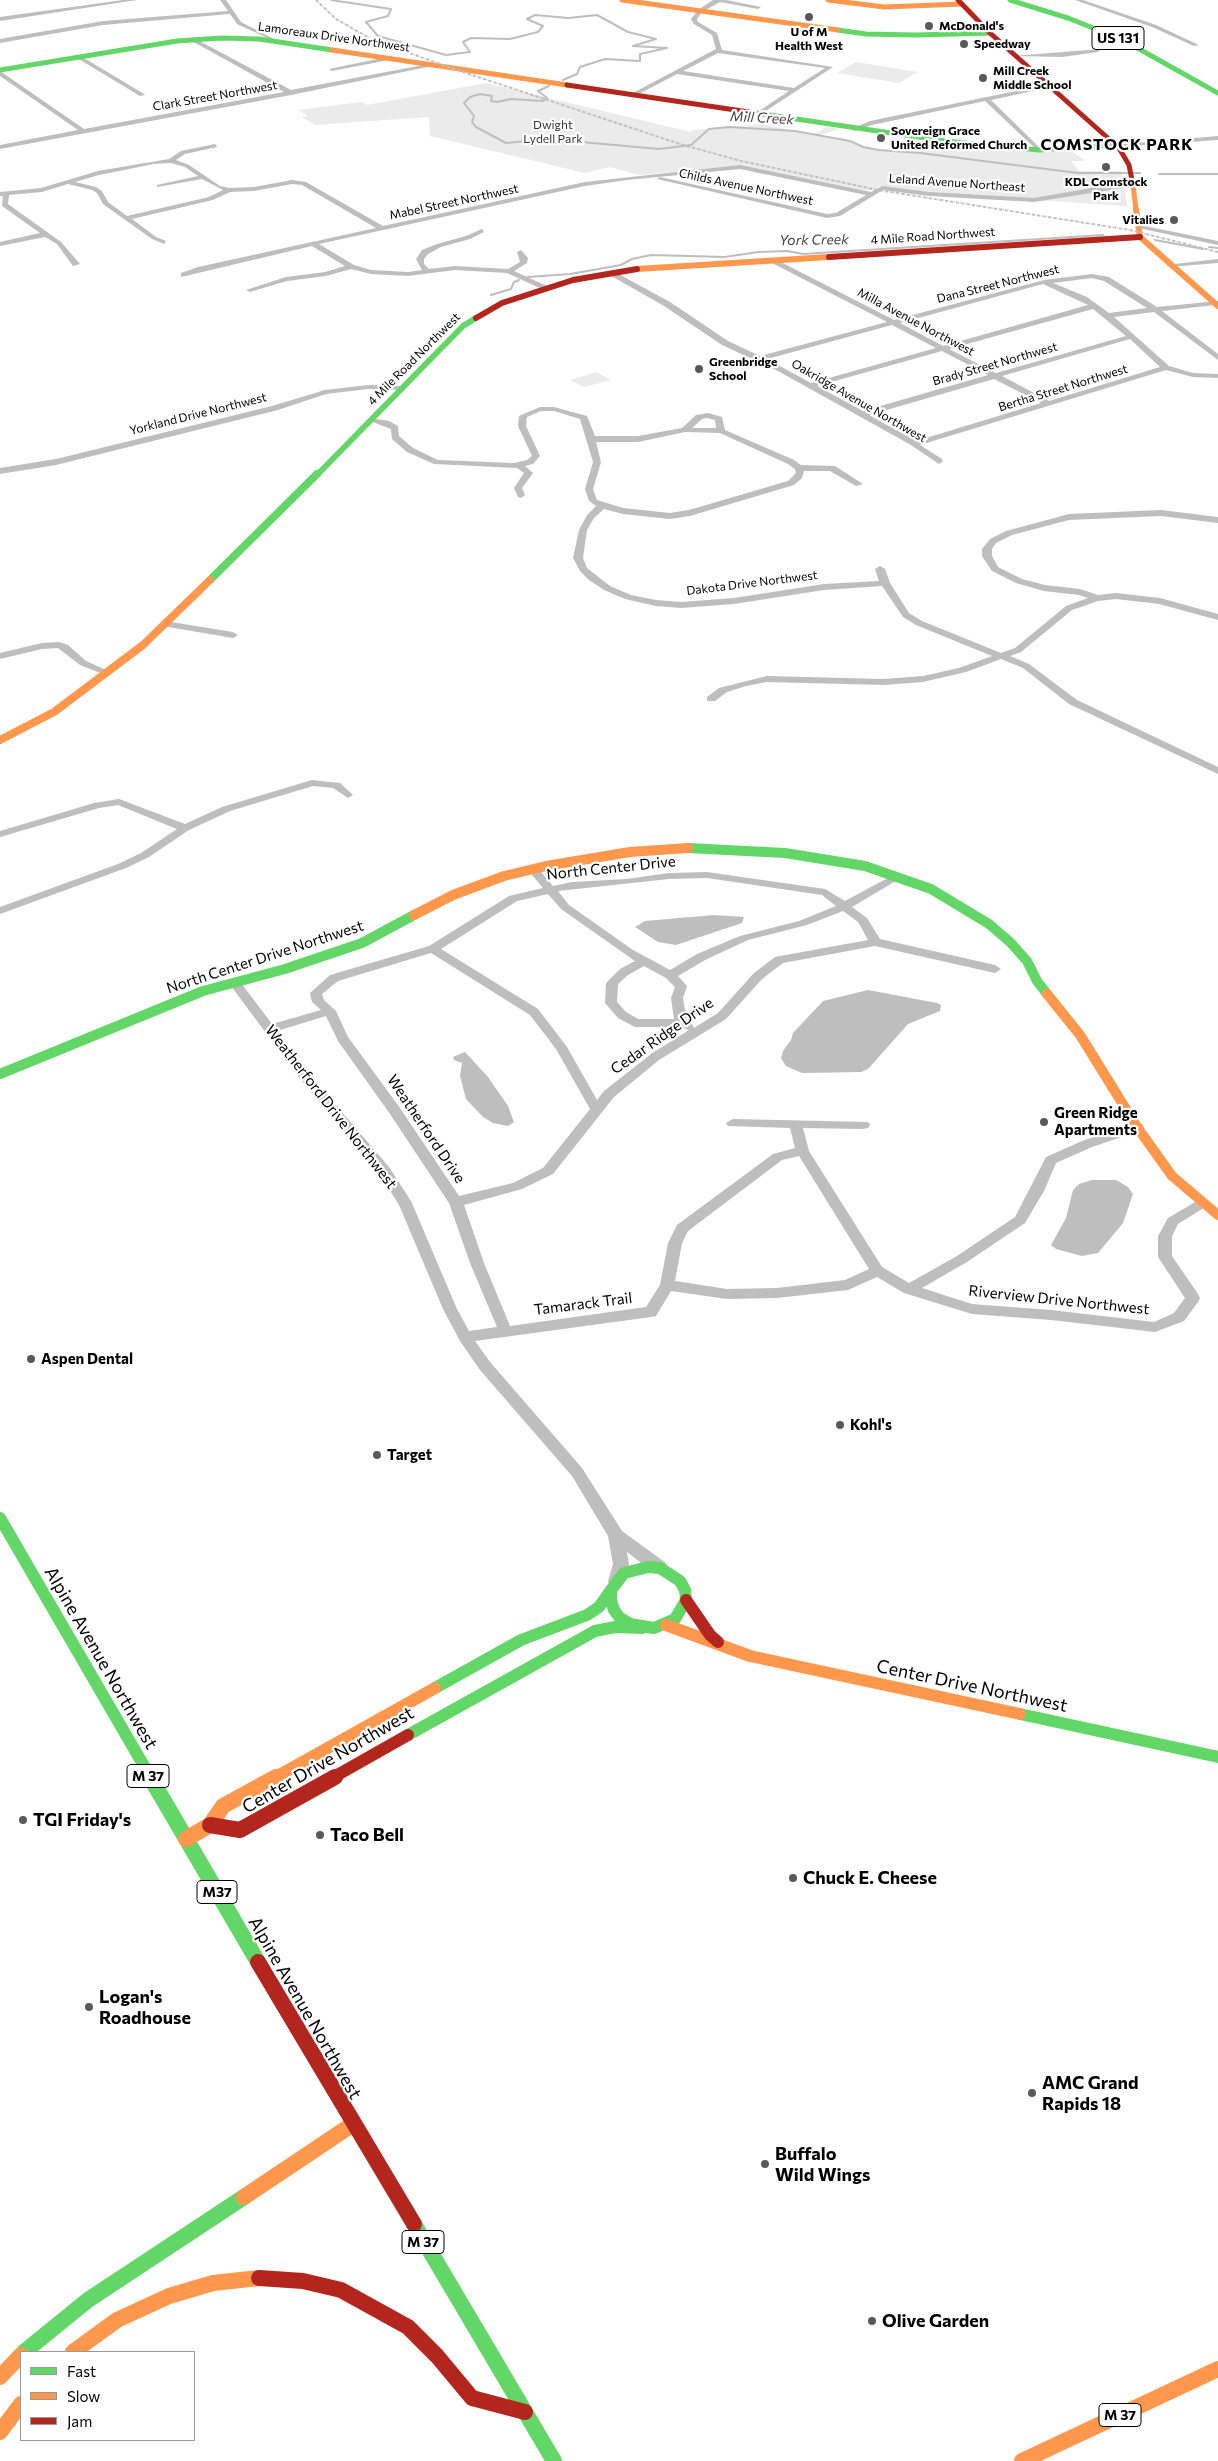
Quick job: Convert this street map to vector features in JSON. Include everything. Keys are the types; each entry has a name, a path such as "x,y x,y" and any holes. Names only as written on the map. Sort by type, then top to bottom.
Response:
{"main road":[{"path":"622,0 866,34 916,35 990,32"},
{"path":"828,0 884,7 960,2"},
{"path":"840,0 864,3 960,2 1016,56 1116,145 1125,157 1140,232 1170,265 1216,305"},
{"name":"US 131","path":"1010,0 1068,18 1122,40 1218,93"},
{"name":"US 131","path":"1036,0 1101,21 1152,43"},
{"name":"Lamoreaux Drive Northwest","path":"0,72 79,57 192,40 232,38 272,40 854,129 969,144 1039,150 1116,145"},
{"name":"4 Mile Road Northwest","path":"0,740 54,712 143,645 371,420 463,326 502,303 544,288 610,273 666,267 1140,232"},
{"name":"North Center Drive Northwest","path":"0,1074 196,994 285,969 362,943 453,895 504,876 630,852 686,848 784,853 866,866 897,876 931,889 959,904 989,924 1010,942 1027,961 1038,981 1080,1035 1137,1127 1172,1176 1202,1203 1218,1214"},
{"name":"Alpine Avenue Northwest","path":"0,1518 4,1535 186,1839 352,2124 554,2461"},
{"path":"635,1568 660,1568 680,1581 685,1590 686,1600 682,1610 675,1619 666,1625 642,1628 625,1621 614,1610 611,1600 614,1586 624,1573 635,1568"},
{"name":"Center Drive Northwest","path":"614,1586 599,1607 587,1615 521,1640 223,1806 210,1825 240,1830 561,1648 595,1631 615,1627 642,1628"},
{"name":"Center Drive Northwest","path":"686,1600 710,1635 720,1644"},
{"name":"Center Drive Northwest","path":"666,1625 750,1656 1218,1757"},
{"path":"186,1839 210,1825"},
{"path":"25,2351 88,2300 352,2124"},
{"path":"74,2351 117,2320 168,2296 213,2284 233,2281 262,2278 303,2282 341,2290 408,2327 437,2356 472,2398 525,2412"},
{"path":"0,2377 20,2356"},
{"name":"M 37","path":"1022,2461 1218,2370"},
{"path":"0,2432 20,2405"}],"street":[{"path":"0,19 134,0"},
{"path":"223,0 230,12 242,25 272,40"},
{"path":"716,0 758,6"},
{"path":"718,51 720,48 715,34 695,22 695,16 700,11 720,0"},
{"path":"1078,0 1138,19 1196,45"},
{"path":"0,42 103,23 230,12"},
{"path":"192,40 291,94"},
{"path":"1016,56 1062,55 1098,50"},
{"path":"633,95 718,51 830,67 758,114"},
{"path":"79,57 142,95"},
{"path":"332,69 392,58"},
{"name":"Clark Street Northwest","path":"0,147 291,94 434,65"},
{"path":"0,72 84,132"},
{"path":"675,72 795,90"},
{"path":"854,129 870,123 1050,86"},
{"path":"986,99 1039,150"},
{"path":"1116,145 1218,138"},
{"path":"171,161 183,152 216,146"},
{"path":"76,264 65,249 47,234 4,205 3,194 42,190 115,170 171,161 187,166 218,187 229,190 246,190 300,181 383,229"},
{"name":"Mabel Street Northwest","path":"184,275 201,269 585,184 647,176 732,167 871,194"},
{"name":"Childs Avenue Northwest","path":"647,176 822,215 840,213 871,194"},
{"path":"159,186 204,177"},
{"name":"Leland Avenue Northeast","path":"871,194 882,188 929,194 1034,200 1114,186 1130,177"},
{"path":"71,182 94,188 100,192 105,203 154,238 164,242"},
{"path":"126,218 204,201 229,190"},
{"path":"427,271 421,264 420,259 425,252 438,245 468,238 482,231"},
{"path":"1140,232 1218,243"},
{"path":"1,244 47,234"},
{"path":"314,244 351,268"},
{"path":"509,271 523,263 524,258 521,252"},
{"name":"Milla Avenue Northwest","path":"773,260 1049,404"},
{"path":"1170,265 1218,261"},
{"path":"250,290 286,279 326,274 351,268 381,273 408,274 473,268 509,271 544,288"},
{"name":"Oakridge Avenue Northwest","path":"610,273 667,304 726,343 763,358 812,385 915,444 915,446 939,461"},
{"name":"Dana Street Northwest","path":"763,358 1044,282 1076,277 1102,277 1156,310 1218,358"},
{"path":"1044,282 1057,286 1108,315 1165,364 1166,368 1193,375 1218,376"},
{"path":"1108,315 1216,305"},
{"path":"812,385 1094,306"},
{"name":"Brady Street Northwest","path":"863,414 1133,336"},
{"name":"Bertha Street Northwest","path":"915,444 1166,368"},
{"name":"Yorkland Drive Northwest","path":"0,471 56,462 275,408 335,390 368,387 402,388"},
{"path":"371,420 386,423 395,428 395,437 410,450 437,462 520,466 530,462 536,456 522,426 522,416 530,412 554,408 584,418 592,439 597,462 589,489 593,500 602,506 655,515 690,513 791,482 798,478 799,468"},
{"path":"685,430 699,417 708,415 719,419 721,431"},
{"path":"592,439 638,439 685,430 721,431 799,468 832,468 859,484"},
{"path":"520,466 529,473 518,488 521,495"},
{"name":"Dakota Drive Northwest","path":"602,506 590,517 583,530 578,558 583,569 592,578 606,588 628,597 656,603 681,605 734,601 824,587 884,583"},
{"path":"1097,598 1080,592 1044,588 1013,579 995,569 987,556 987,549 993,541 1009,533 1069,517 1132,512 1161,513 1218,520"},
{"path":"880,568 884,583 906,615 949,635 1026,666 1073,702 1218,772"},
{"path":"711,699 723,690 744,683 767,679 884,682 913,680 962,670 1004,656 1033,639 1053,619 1069,608 1097,598 1116,596 1160,601 1218,617"},
{"path":"165,624 233,635"},
{"path":"0,656 42,646 59,645 65,647 83,663 108,673"},
{"path":"0,911 122,866 145,854 185,828 226,809 304,784 330,784 342,789 348,795"},
{"path":"0,834 98,805 119,802 185,828"},
{"path":"533,869 565,907 629,953 670,975 681,986 677,998 681,1023"},
{"name":"North Center Drive","path":"330,1011 318,1002 316,993 334,978 433,949 513,898 572,884 627,882 668,876 706,875 825,892 863,920 875,942"},
{"path":"670,975 701,957 744,938 803,923 843,907 897,876"},
{"name":"Cedar Ridge Drive","path":"456,1202 517,1186 548,1171 608,1094 635,1071 722,1016 758,976 779,960 818,950 875,942 995,969"},
{"path":"433,949 534,1012 561,1047 596,1109"},
{"path":"644,961 624,972 612,983 611,1003 622,1015 634,1023 681,1023 695,1032"},
{"name":"Weatherford Drive Northwest","path":"234,982 302,1072 384,1170 406,1204 450,1308 465,1338 485,1366 577,1472 616,1534 660,1568"},
{"path":"269,1029 330,1011"},
{"name":"Weatherford Drive","path":"330,1011 342,1038 456,1202 477,1263 505,1330"},
{"path":"734,1123 862,1125"},
{"name":"Riverview Drive Northwest","path":"796,1124 802,1151 877,1271 909,1289 972,1309 1051,1315 1155,1327 1179,1317 1193,1298 1165,1256 1165,1236 1172,1221 1202,1203"},
{"path":"909,1289 962,1259 1020,1220 1037,1191 1051,1160 1087,1144 1137,1127"},
{"name":"Tamarack Trail","path":"465,1338 505,1330 651,1312 667,1285 675,1243 682,1228 778,1157 802,1151"},
{"path":"667,1285 727,1294 776,1293 848,1285 877,1271"},
{"name":"Weatherford Drive Northwest","path":"614,1586 621,1564 616,1534"}],"green space":[{"path":"856,62 918,72 899,83 837,73"},
{"name":"Dwight Lydell Park","path":"486,83 691,132 693,130 762,124 813,135 827,127 841,129 820,135 853,142 871,149 895,152 905,145 923,141 1015,150 1070,150 1086,161 1071,161 1079,171 1122,171 1123,189 1125,189 1127,206 927,193 880,186 872,190 862,190 736,166 639,175 610,167 585,173 430,136 429,117 315,125 302,117 308,116 298,110 361,102 367,105"},
{"path":"596,372 611,380 584,387 570,380"}],"shaded area":[{"path":"714,915 744,917 742,923 676,945 658,942 635,927 645,921"},
{"path":"868,990 937,1003 941,1005 940,1011 908,1024 868,1069 861,1072 802,1073 786,1066 781,1058 793,1033 823,1001"},
{"path":"465,1052 488,1077 508,1106 514,1122 508,1126 493,1123 483,1117 466,1099 460,1076 462,1063 454,1060 453,1057"},
{"path":"1092,1180 1116,1180 1128,1187 1133,1194 1123,1223 1098,1253 1082,1256 1056,1249 1051,1245 1066,1218 1073,1190 1079,1184"}],"waterway":[{"name":"Mill Creek","path":"331,0 391,9 388,16 366,22 378,36 446,55 470,52 463,42 471,38 510,39 538,32 543,26 527,19 535,15 568,18 597,15 628,32 656,39 633,46 667,48 640,54 640,61 605,59 580,67 577,74 563,80"},
{"name":"Mill Creek","path":"549,86 538,91 547,98 543,101 511,99 497,102 491,101 492,96 480,94 470,97 464,103 474,116 472,122 476,127 506,143 548,139 659,149 691,145 709,129 729,127 795,131 850,141 863,147 879,150 920,153 1078,173 1140,173"},
{"name":"Mill Creek","path":"1159,174 1218,174"},
{"name":"York Creek","path":"528,277 570,274 621,265 632,259 651,255 725,257 758,252 787,251 803,254 1103,235"},
{"name":"York Creek","path":"1155,240 1203,249"},
{"name":"York Creek","path":"1209,247 1218,248"},
{"name":"York Creek","path":"491,295 511,289 514,282 519,280"}],"railway":[{"path":"316,0 336,19 371,39 448,67 680,144 741,161 878,190 1130,230 1218,252"}],"traffic: fast":[{"path":"1010,0 1068,18 1123,40 1218,93"},
{"path":"838,30 866,34 916,35 990,33"},
{"path":"0,70 177,41 222,38 259,39 332,50"},
{"path":"749,112 945,141 1039,150 1117,145"},
{"path":"210,580 330,462 463,326 476,318"},
{"path":"688,848 785,853 865,866 931,889 989,924 1010,942 1027,961 1037,981 1047,994"},
{"path":"0,1074 203,991 285,969 362,943 414,915"},
{"path":"0,1518 258,1962"},
{"path":"648,1567 660,1568 680,1581 685,1590 686,1600 675,1619 654,1628 630,1624 620,1618 614,1610 611,1600 611,1590 624,1573 648,1567"},
{"path":"435,1688 521,1640 587,1615 599,1607 611,1590"},
{"path":"408,1735 595,1631 615,1627 642,1628"},
{"path":"1020,1714 1218,1757"},
{"path":"25,2351 88,2300 244,2197"},
{"path":"414,2224 554,2461"}],"traffic: slow":[{"path":"622,0 838,30"},
{"path":"828,0 884,7 962,4"},
{"path":"332,50 567,85"},
{"path":"1133,185 1140,237 1218,306"},
{"path":"637,269 829,257"},
{"path":"0,740 54,712 143,645 210,580"},
{"path":"414,915 453,895 504,876 546,866 630,852 688,848"},
{"path":"1047,994 1080,1035 1137,1127 1172,1176 1218,1215"},
{"path":"666,1625 750,1656 1020,1714"},
{"path":"186,1839 210,1825 223,1806 435,1688"},
{"path":"244,2197 353,2124"},
{"path":"74,2351 117,2320 169,2296 213,2283 259,2278"},
{"path":"0,2377 20,2356"},
{"path":"1022,2461 1218,2369"},
{"path":"0,2432 20,2405"}],"traffic: jam":[{"path":"958,0 990,33 1119,148 1129,165 1133,185"},
{"path":"567,85 749,112"},
{"path":"829,257 1140,237"},
{"path":"476,318 502,303 573,280 637,269"},
{"path":"686,1600 710,1635 718,1642"},
{"path":"210,1825 240,1830 408,1735"},
{"path":"258,1962 414,2224"},
{"path":"259,2278 303,2281 341,2290 408,2327 437,2356 472,2398 525,2412"}],"place":[{"name":"U of M Health West","path":"809,17"},
{"name":"McDonald's","path":"929,26"},
{"name":"Speedway","path":"964,44"},
{"name":"Mill Creek Middle School","path":"983,78"},
{"name":"Sovereign Grace United Reformed Church","path":"881,138"},
{"name":"KDL Comstock Park","path":"1106,167"},
{"name":"Vitalies","path":"1174,220"},
{"name":"Greenbridge School","path":"699,369"},
{"name":"Green Ridge Apartments","path":"1044,1122"},
{"name":"Aspen Dental","path":"31,1359"},
{"name":"Kohl's","path":"840,1425"},
{"name":"Target","path":"377,1455"},
{"name":"TGI Friday's","path":"23,1820"},
{"name":"Taco Bell","path":"320,1835"},
{"name":"Chuck E. Cheese","path":"793,1878"},
{"name":"Logan's Roadhouse","path":"89,2007"},
{"name":"AMC Grand Rapids 18","path":"1032,2093"},
{"name":"Buffalo Wild Wings","path":"765,2164"},
{"name":"Olive Garden","path":"872,2321"}],"district":[{"name":"COMSTOCK PARK","path":"1117,145"}]}
